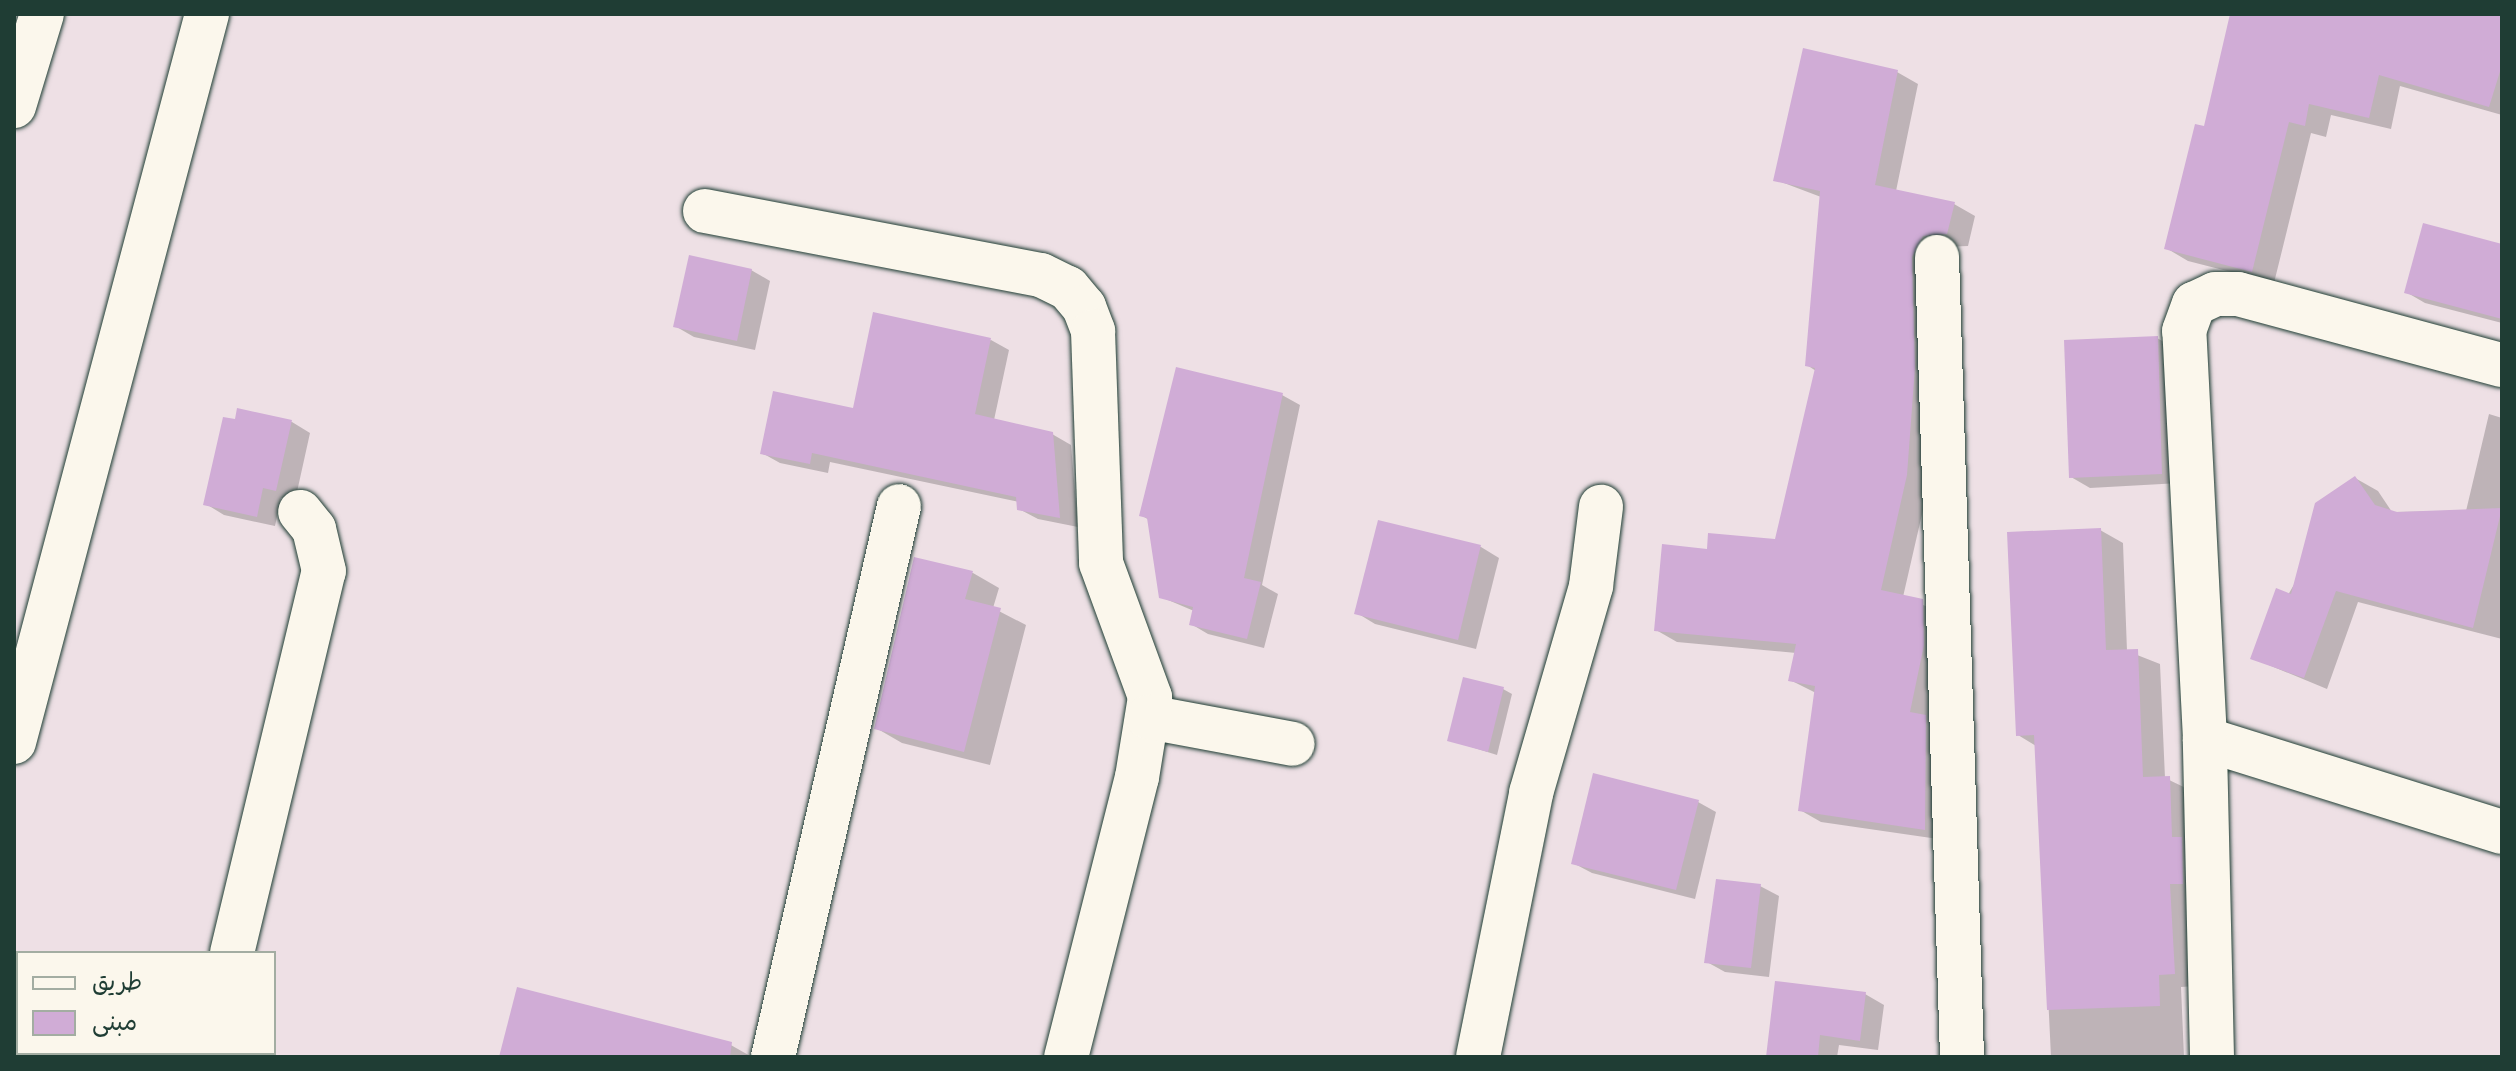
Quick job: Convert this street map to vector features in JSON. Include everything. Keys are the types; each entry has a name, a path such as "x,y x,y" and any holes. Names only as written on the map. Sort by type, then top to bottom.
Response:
{"street":[{"path":"14,106 42,14"},
{"path":"14,742 207,14"},
{"path":"705,211 1041,275 1068,288 1093,331 1101,563 1150,697 1148,717 1066,1057"},
{"path":"1937,257 1962,1057"},
{"path":"2212,1057 2205,739 2184,331 2194,304 2215,294 2238,294 2502,365"},
{"path":"773,1057 899,506"},
{"path":"1478,1057 1531,793 1591,586 1601,507"},
{"path":"232,951 324,571 314,529 300,512"},
{"path":"1148,717 1293,744"},
{"path":"2205,739 2502,832"}],"building":[{"path":"2230,14 2502,14 2502,65 2489,107 2379,75 2369,118 2309,104 2305,126 2289,122 2252,272 2164,249 2195,124 2204,126"},
{"path":"1803,48 1898,70 1875,185 1955,202 1947,234 1923,236 1912,257 1915,367 1907,475 1881,590 1923,599 1924,645 1910,712 1926,715 1925,830 1798,811 1815,686 1788,681 1796,644 1654,631 1662,544 1707,549 1708,533 1775,539 1815,368 1805,366 1820,191 1773,181"},
{"path":"2423,223 2502,244 2502,319 2404,293"},
{"path":"689,255 752,269 737,341 673,327"},
{"path":"873,312 991,338 975,414 1053,432 1060,518 1017,510 1016,497 812,453 810,464 760,454 773,391 853,408"},
{"path":"2158,336 2162,474 2069,478 2064,340"},
{"path":"1176,367 1283,393 1244,578 1261,582 1247,639 1189,625 1193,607 1159,598 1147,518 1139,516"},
{"path":"237,408 292,420 276,491 263,488 257,517 203,505 223,417 235,419"},
{"path":"2355,476 2375,505 2397,512 2502,508 2473,628 2336,591 2304,678 2250,659 2276,588 2291,594 2315,503"},
{"path":"1378,520 1481,545 1458,640 1354,614"},
{"path":"2101,528 2106,650 2138,649 2143,777 2170,776 2172,837 2182,837 2183,884 2170,884 2175,974 2159,975 2160,1006 2047,1010 2034,735 2016,736 2007,532"},
{"path":"914,557 973,571 965,599 1001,608 964,752 874,729"},
{"path":"1463,677 1504,687 1488,752 1447,741"},
{"path":"1593,773 1699,800 1676,890 1571,864"},
{"path":"1716,879 1761,884 1751,968 1704,963"},
{"path":"1775,981 1866,992 1860,1041 1820,1035 1818,1057 1766,1057"},
{"path":"517,987 732,1042 730,1057 499,1057"}]}
